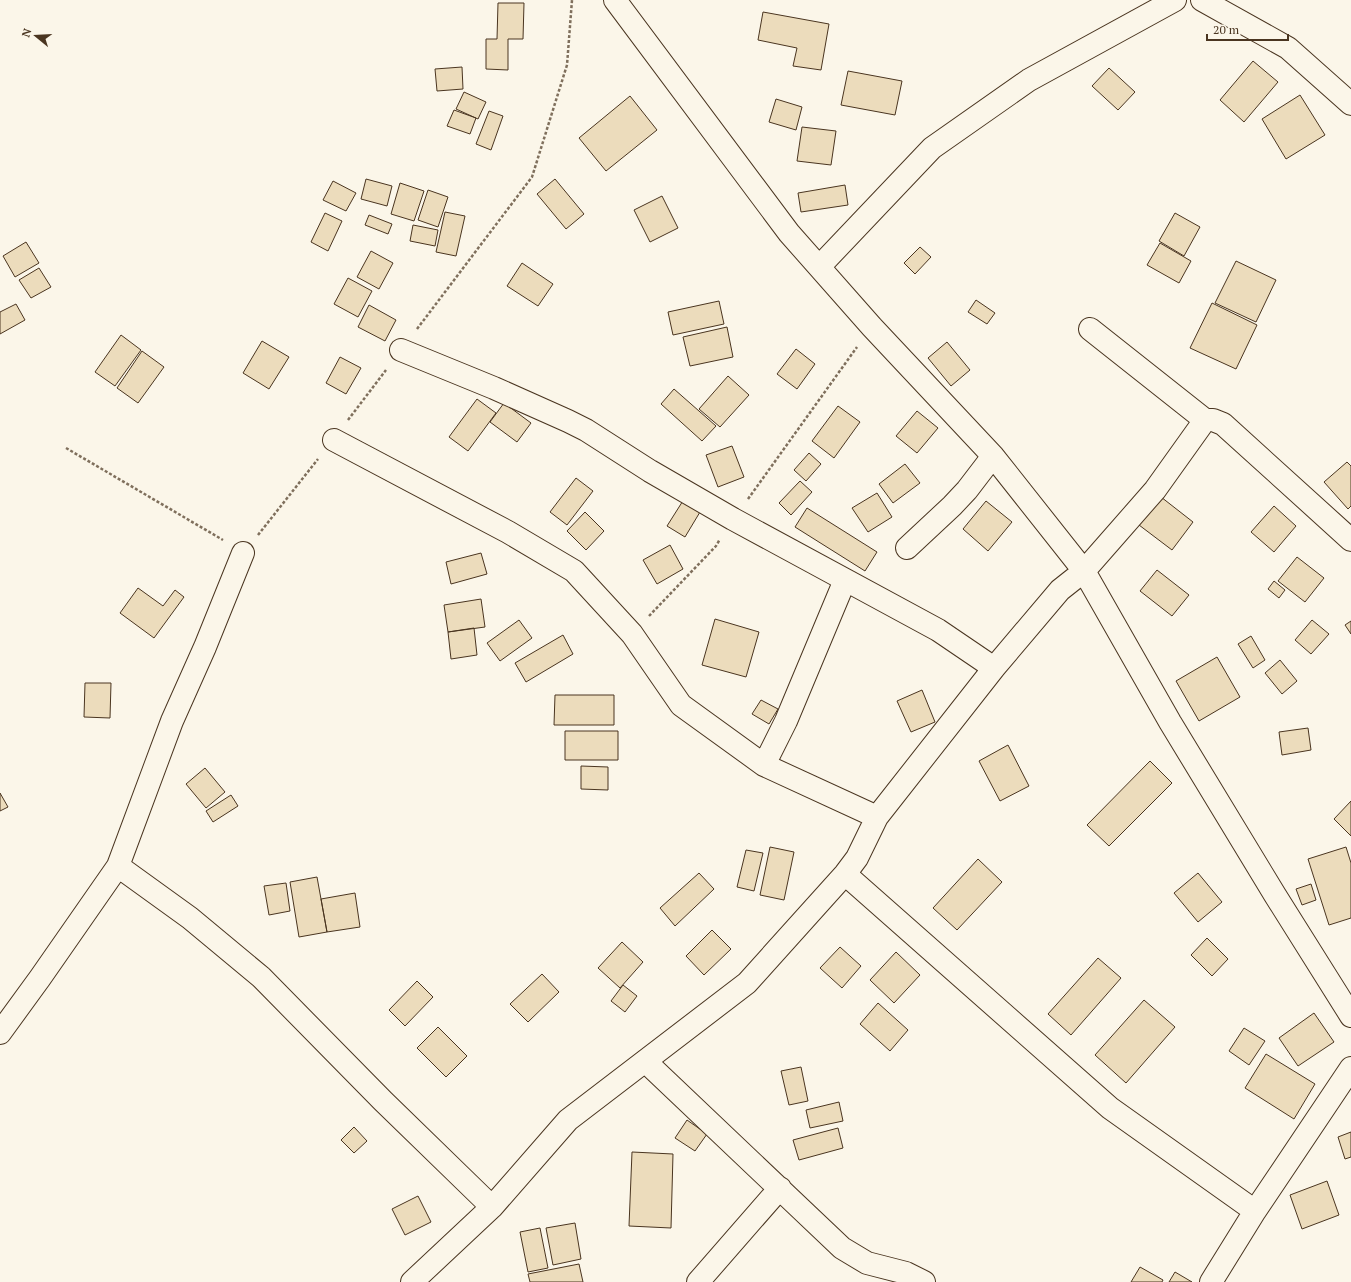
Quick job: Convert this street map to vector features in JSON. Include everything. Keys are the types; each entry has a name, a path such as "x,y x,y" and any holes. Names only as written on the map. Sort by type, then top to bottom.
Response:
{"street":[{"path":"615,0 789,233 872,327 993,456 1084,571 1170,722 1275,895 1351,1016"},
{"path":"819,267 932,148 1029,80 1175,0"},
{"path":"1202,0 1288,48 1351,104"},
{"path":"1090,329 1205,420 1213,420 1223,424 1351,540"},
{"path":"401,350 568,420 733,519 938,630 994,668"},
{"path":"412,1282 492,1207 568,1120 748,983 845,874 857,858 876,817 994,668 1060,590 1084,571 1155,490 1205,420"},
{"path":"334,440 508,532 574,571 632,634 681,705 764,765 876,817"},
{"path":"907,548 967,490 993,456"},
{"path":"0,1033 118,866 172,721 205,647 243,553"},
{"path":"764,765 786,721 845,580"},
{"path":"118,866 190,918 261,977 383,1101 492,1207"},
{"path":"845,874 1110,1108 1255,1210"},
{"path":"645,1061 842,1248 868,1263 906,1273 924,1282"},
{"path":"1211,1282 1255,1210 1351,1068"},
{"path":"698,1282 780,1188"}],"path":[{"path":"66,448 243,553 334,440 532,177 567,65 572,0"},
{"path":"632,634 716,546 733,519 872,327"}],"building":[{"path":"498,3 524,3 523,39 508,39 508,70 486,69 486,39 497,39"},
{"path":"763,12 829,24 821,70 793,66 797,48 758,40"},
{"path":"1253,61 1278,82 1244,122 1220,100"},
{"path":"462,67 463,89 437,91 435,69"},
{"path":"1109,68 1135,92 1118,110 1092,86"},
{"path":"848,71 902,81 895,115 841,105"},
{"path":"464,92 486,102 478,119 456,109"},
{"path":"1300,95 1325,135 1286,159 1262,119"},
{"path":"630,96 657,130 606,171 579,138"},
{"path":"776,99 802,107 796,130 769,122"},
{"path":"454,110 476,118 470,134 447,126"},
{"path":"489,111 503,116 491,150 476,144"},
{"path":"802,127 836,131 831,165 797,161"},
{"path":"366,179 392,186 387,206 361,199"},
{"path":"555,179 584,214 566,229 537,194"},
{"path":"333,181 356,193 346,211 323,200"},
{"path":"400,183 424,191 414,221 391,214"},
{"path":"845,185 848,205 801,212 798,193"},
{"path":"428,190 448,197 438,227 418,220"},
{"path":"662,196 678,228 650,242 634,210"},
{"path":"445,212 465,216 456,256 436,252"},
{"path":"325,213 342,221 328,251 311,242"},
{"path":"1175,213 1200,227 1184,256 1159,241"},
{"path":"369,215 392,224 388,234 365,225"},
{"path":"413,225 438,230 435,246 410,241"},
{"path":"26,242 39,263 15,277 3,256"},
{"path":"1160,243 1191,261 1179,283 1147,265"},
{"path":"920,247 931,257 915,274 904,263"},
{"path":"371,251 393,263 379,289 357,277"},
{"path":"1236,261 1276,280 1256,322 1215,303"},
{"path":"522,263 553,284 538,306 507,286"},
{"path":"39,268 51,287 31,298 19,280"},
{"path":"348,278 372,291 358,317 334,304"},
{"path":"976,300 995,313 987,324 968,312"},
{"path":"719,301 724,324 673,335 668,312"},
{"path":"1212,303 1257,325 1236,369 1190,348"},
{"path":"16,304 25,320 0,334 0,312"},
{"path":"369,305 396,320 385,341 358,327"},
{"path":"727,327 733,357 690,366 683,337"},
{"path":"121,335 141,350 115,386 95,372"},
{"path":"262,341 289,357 269,389 243,373"},
{"path":"947,342 970,370 951,386 928,358"},
{"path":"796,349 815,364 797,389 777,374"},
{"path":"142,351 164,367 138,403 117,388"},
{"path":"340,357 361,368 346,394 326,383"},
{"path":"728,376 749,395 720,427 699,409"},
{"path":"674,389 716,426 702,441 661,404"},
{"path":"477,399 496,413 468,451 449,437"},
{"path":"504,403 531,423 517,442 490,422"},
{"path":"838,406 860,422 834,458 812,441"},
{"path":"917,411 938,428 917,453 896,436"},
{"path":"732,446 744,477 718,487 706,455"},
{"path":"809,453 821,464 806,481 794,470"},
{"path":"1347,462 1351,466 1351,506 1348,509 1324,482"},
{"path":"905,464 920,483 893,503 879,484"},
{"path":"576,478 593,491 567,525 550,512"},
{"path":"800,481 812,492 791,515 779,503"},
{"path":"877,493 892,517 868,532 852,508"},
{"path":"686,496 703,507 685,537 667,526"},
{"path":"1161,497 1193,522 1172,550 1139,525"},
{"path":"986,501 1012,522 988,551 963,529"},
{"path":"1274,506 1296,526 1274,552 1251,532"},
{"path":"807,508 877,552 865,571 795,527"},
{"path":"585,512 604,531 586,550 567,531"},
{"path":"670,545 683,569 657,584 643,560"},
{"path":"481,553 487,574 451,584 446,562"},
{"path":"1297,557 1324,578 1305,602 1278,581"},
{"path":"1157,570 1189,595 1172,616 1140,591"},
{"path":"1274,581 1285,590 1279,598 1268,589"},
{"path":"138,588 163,606 175,590 184,597 154,638 120,613"},
{"path":"481,599 485,627 448,632 444,605"},
{"path":"715,619 759,632 746,677 702,665"},
{"path":"519,620 532,638 500,661 487,643"},
{"path":"1312,620 1329,634 1311,654 1295,640"},
{"path":"1351,621 1351,634 1345,625"},
{"path":"474,628 477,655 451,659 448,632"},
{"path":"563,635 573,654 526,682 515,663"},
{"path":"1251,636 1265,660 1253,668 1238,644"},
{"path":"1217,657 1240,697 1199,721 1176,681"},
{"path":"1280,660 1297,681 1282,694 1265,673"},
{"path":"85,683 111,683 110,718 84,717"},
{"path":"922,690 935,722 911,732 897,701"},
{"path":"555,695 614,695 614,725 554,725"},
{"path":"761,700 778,709 769,724 752,714"},
{"path":"1308,728 1311,750 1282,755 1279,732"},
{"path":"565,731 618,731 618,760 565,760"},
{"path":"1008,745 1029,786 1000,801 979,761"},
{"path":"1150,761 1172,783 1109,846 1087,825"},
{"path":"581,766 608,767 608,790 581,789"},
{"path":"205,768 225,792 206,808 186,784"},
{"path":"0,793 8,807 0,811"},
{"path":"231,795 238,806 213,822 206,811"},
{"path":"1351,801 1351,836 1334,819"},
{"path":"770,847 794,852 784,900 760,895"},
{"path":"1346,847 1351,863 1351,918 1329,925 1308,859"},
{"path":"746,850 763,853 754,891 737,887"},
{"path":"978,859 1002,882 957,930 933,908"},
{"path":"699,873 714,889 675,926 660,908"},
{"path":"1198,873 1222,902 1198,922 1174,893"},
{"path":"317,877 327,932 299,937 290,882"},
{"path":"286,883 290,911 269,915 264,886"},
{"path":"1311,884 1316,900 1302,905 1296,889"},
{"path":"355,893 360,927 327,932 321,899"},
{"path":"712,930 731,949 704,975 686,956"},
{"path":"1207,938 1228,959 1212,976 1191,955"},
{"path":"622,942 643,962 620,988 598,968"},
{"path":"840,947 861,966 842,988 820,968"},
{"path":"896,952 920,975 894,1003 870,980"},
{"path":"1098,958 1121,978 1071,1035 1048,1014"},
{"path":"542,974 559,992 528,1022 510,1004"},
{"path":"417,981 433,997 405,1026 389,1010"},
{"path":"623,985 637,996 625,1012 611,1001"},
{"path":"1144,1000 1175,1027 1126,1083 1095,1055"},
{"path":"878,1003 908,1030 890,1051 860,1024"},
{"path":"1314,1013 1334,1042 1298,1066 1279,1038"},
{"path":"438,1027 467,1056 446,1077 417,1048"},
{"path":"1244,1028 1265,1041 1249,1065 1229,1051"},
{"path":"1266,1054 1315,1084 1294,1119 1245,1088"},
{"path":"801,1067 808,1101 789,1105 781,1071"},
{"path":"839,1102 843,1121 810,1128 806,1110"},
{"path":"687,1120 707,1134 695,1151 675,1138"},
{"path":"354,1127 367,1141 354,1153 341,1140"},
{"path":"838,1128 843,1148 799,1160 793,1140"},
{"path":"1351,1132 1351,1157 1345,1159 1338,1137"},
{"path":"632,1152 673,1154 671,1228 629,1226"},
{"path":"1327,1181 1339,1215 1302,1229 1290,1195"},
{"path":"418,1196 431,1222 405,1235 392,1209"},
{"path":"575,1223 581,1259 553,1265 546,1228"},
{"path":"540,1228 548,1268 528,1272 520,1232"},
{"path":"579,1264 583,1282 530,1282 528,1274"},
{"path":"1140,1267 1163,1280 1162,1282 1131,1282"},
{"path":"1175,1272 1192,1282 1169,1282"}]}
